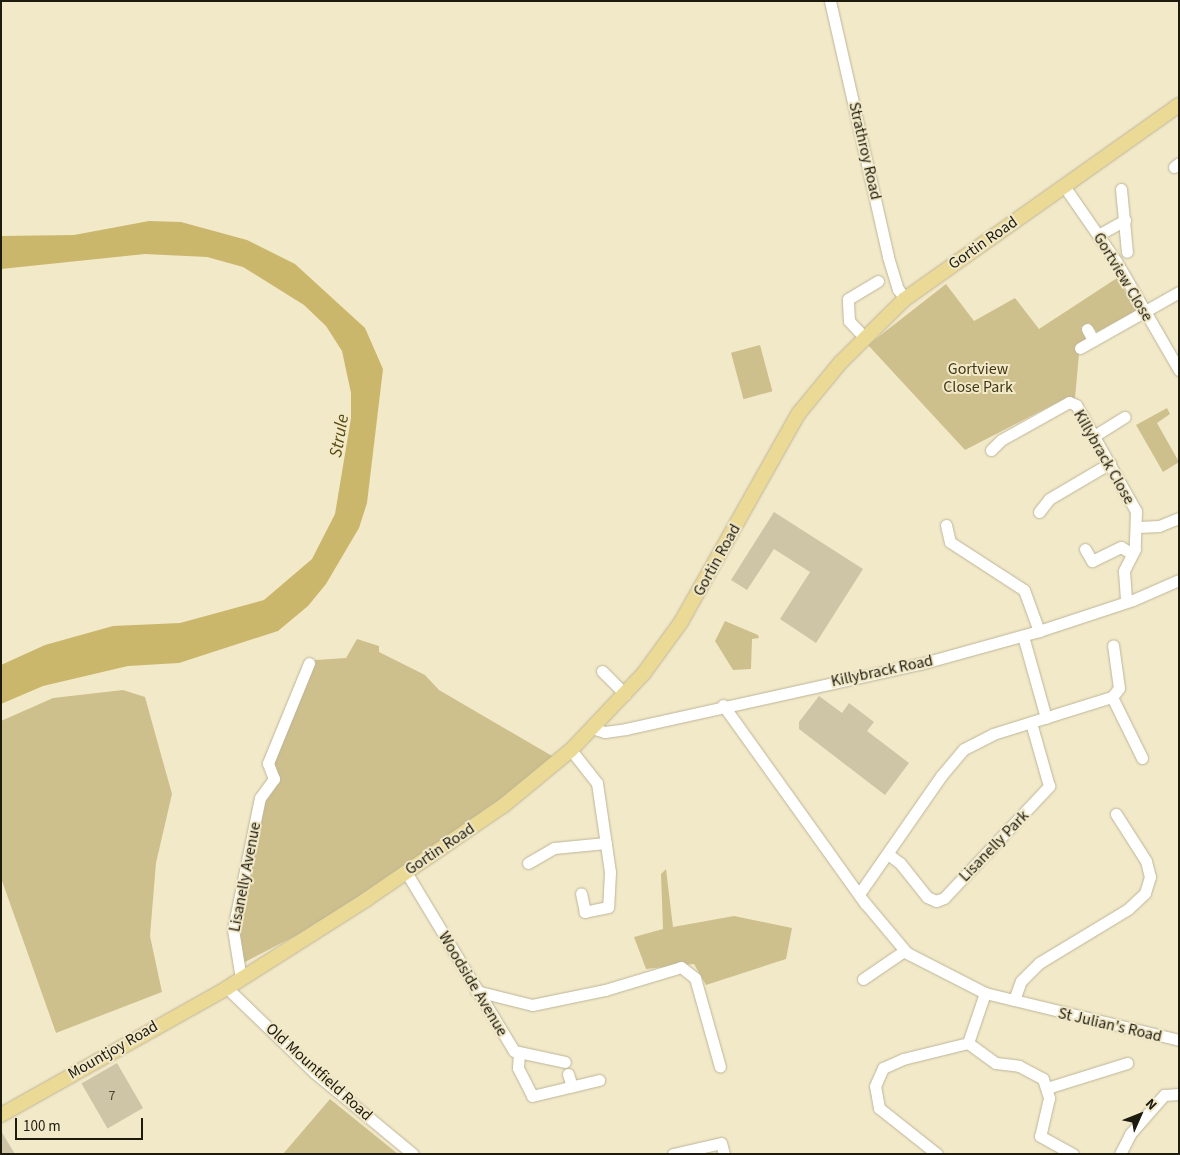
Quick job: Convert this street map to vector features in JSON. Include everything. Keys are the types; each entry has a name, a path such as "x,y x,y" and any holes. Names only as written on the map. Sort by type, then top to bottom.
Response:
{"main road":[{"name":"Gortin Road","path":"227,988 406,872 503,806 595,729 626,694 697,597 799,414 865,338 905,298 1179,105"},
{"name":"Mountjoy Road","path":"1,1115 227,988"}],"street":[{"name":"Strathroy Road","path":"830,1 888,257 898,289 905,298"},
{"name":"Gortview Close","path":"1064,186 1098,235 1179,370"},
{"path":"1121,189 1127,252"},
{"path":"1098,235 1125,220"},
{"path":"865,338 849,321 848,299 878,281"},
{"path":"1080,348 1179,292"},
{"path":"1087,329 1093,340"},
{"name":"Killybrack Close","path":"991,450 1000,440 1069,402 1076,405 1130,496 1138,527 1132,554 1124,572 1126,602"},
{"path":"1094,436 1124,417"},
{"path":"1039,512 1049,499 1110,463"},
{"path":"1138,527 1159,526 1179,518"},
{"path":"946,525 950,542 1024,590 1039,632"},
{"path":"1085,548 1092,561 1121,547 1132,554"},
{"name":"Killybrack Road","path":"595,729 626,729 723,705 920,664 1039,632 1126,602 1179,580"},
{"path":"1023,636 1046,718"},
{"path":"859,894 941,776 964,749 993,734 1112,697 1119,688 1113,645"},
{"name":"Lisanelly Avenue","path":"241,979 233,929 260,798 274,779 268,763 275,738 309,663"},
{"path":"602,671 626,694"},
{"path":"1112,697 1142,758"},
{"path":"723,705 859,894 904,951 863,980"},
{"name":"Lisanelly Park","path":"888,854 928,897 936,901 944,898 1049,786 1031,723"},
{"path":"572,750 597,783 610,872 608,907 585,912 581,894"},
{"path":"1014,1000 1021,981 1040,963 1128,908 1144,893 1150,877 1146,861 1116,814"},
{"path":"528,863 554,848 606,843"},
{"name":"Woodside Avenue","path":"406,872 476,991 514,1051 565,1062"},
{"name":"St Julian's Road","path":"904,951 984,993 1041,1009 1179,1040"},
{"path":"476,991 532,1006 604,990 681,967 695,978 720,1067"},
{"name":"Old Mountfield Road","path":"227,988 315,1073 413,1154"},
{"path":"968,1043 984,993"},
{"path":"937,1154 879,1108 875,1086 884,1068 903,1059 968,1043 996,1063 1033,1072 1047,1088 1040,1136 1073,1154"},
{"path":"519,1053 518,1068 532,1096 599,1080"},
{"path":"1047,1088 1127,1063"},
{"path":"568,1074 572,1086"},
{"path":"1120,1154 1130,1134 1164,1095 1179,1094"},
{"path":"673,1154 721,1143 724,1154"}],"green space":[{"name":"Gortview Close Park","path":"1117,278 1137,310 1097,332 1089,323 1081,327 1087,338 1080,343 1075,398 1066,398 965,450 868,345 946,284 974,321 1015,298 1039,329"},
{"path":"760,345 772,391 743,399 731,353"},
{"path":"1167,408 1170,414 1157,423 1179,462 1163,472 1136,425"},
{"path":"725,621 758,635 759,638 752,639 751,669 733,670 715,641"},
{"path":"357,639 379,646 379,652 425,675 439,690 559,760 367,899 245,962 238,955 238,926 271,763 315,660 346,658"},
{"path":"123,690 145,697 172,794 156,863 150,936 162,992 56,1033 1,878 1,721 53,698"},
{"path":"666,869 673,927 734,916 792,928 786,959 706,985 694,964 646,969 634,937 663,929 661,874"},
{"path":"330,1099 398,1154 283,1154"}],"shaded area":[{"path":"149,221 181,222 247,240 295,264 365,328 383,369 367,503 359,528 326,584 308,606 278,631 179,663 128,666 43,686 1,704 1,665 45,645 113,626 180,623 264,600 312,559 335,514 351,418 351,393 342,351 326,326 304,305 243,267 207,257 145,254 1,269 1,236 74,235"}],"building":[{"path":"774,512 863,569 816,643 780,619 810,572 774,549 747,590 731,580"},
{"path":"819,696 842,713 849,703 874,722 867,731 909,763 885,795 799,729 799,722"},
{"path":"117,1063 143,1108 107,1129 81,1084"},
{"path":"1,1131 15,1154 1,1154"}],"water label":[{"name":"Strule","path":"340,436"}]}
